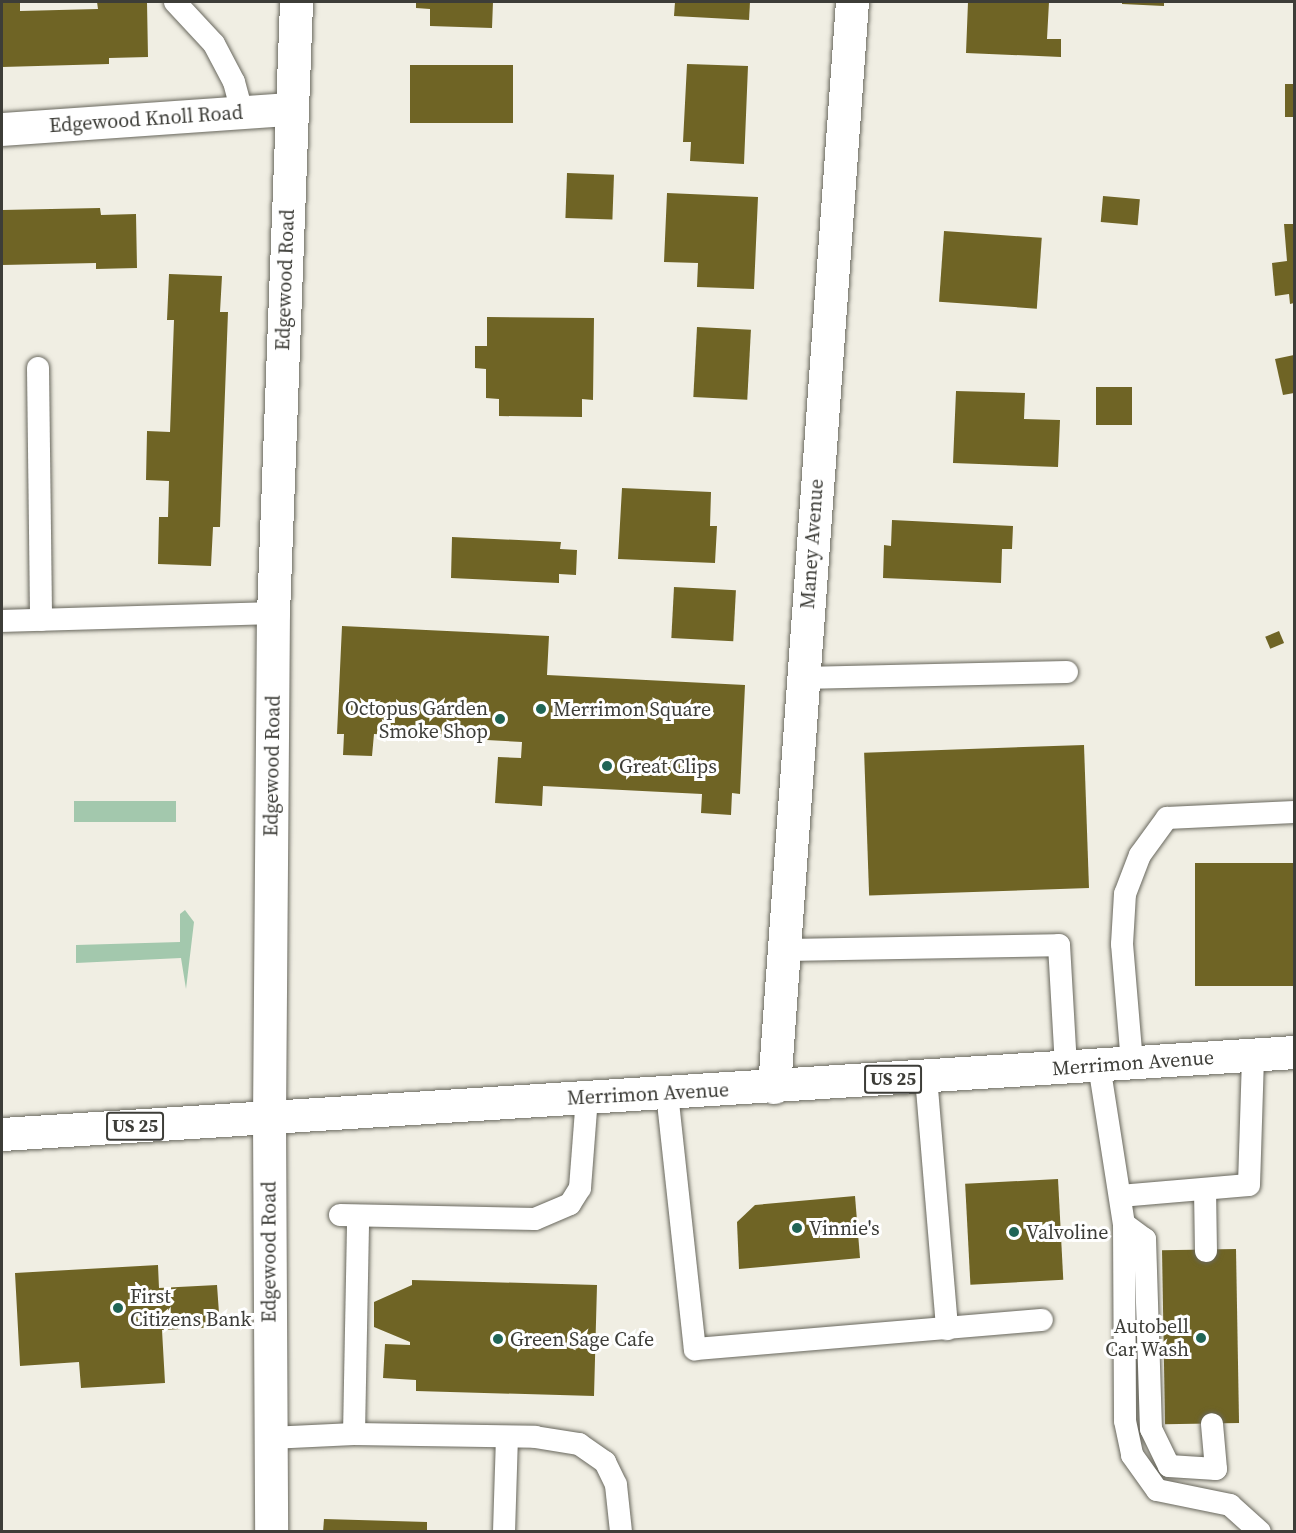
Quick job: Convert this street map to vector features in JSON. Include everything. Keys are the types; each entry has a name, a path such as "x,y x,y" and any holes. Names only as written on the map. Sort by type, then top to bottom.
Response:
{"street":[{"name":"Edgewood Road","path":"271,1532 269,1119 273,613 296,2"},
{"name":"Maney Avenue","path":"774,1087 852,2"},
{"name":"Edgewood Knoll Road","path":"2,129 291,109"},
{"name":"Merrimon Avenue","path":"2,1134 774,1087 1294,1052"}],"lane":[{"path":"175,2 214,44 234,82 242,112"},
{"path":"38,368 41,620"},
{"path":"2,621 273,613"},
{"path":"802,678 1067,672"},
{"path":"1132,1063 1122,944 1125,894 1140,855 1167,818 1294,812"},
{"path":"784,950 1059,945 1066,1067"},
{"path":"1120,1196 1249,1185 1253,1055"},
{"path":"1099,1065 1125,1224 1125,1421 1132,1455 1157,1491 1230,1505 1260,1532"},
{"path":"926,1077 947,1329"},
{"path":"667,1093 695,1349 1042,1320"},
{"path":"354,1434 349,1216 535,1219 570,1204 579,1188 587,1097"},
{"path":"1205,1189 1206,1251"},
{"path":"1125,1224 1145,1239 1151,1429 1169,1466 1216,1469 1212,1424"},
{"path":"270,1438 354,1434 507,1437 579,1444 605,1462 616,1485 621,1532"},
{"path":"504,1532 507,1437"}],"green space":[{"path":"74,801 176,801 176,822 74,822"},
{"path":"185,910 194,922 186,989 181,958 76,963 76,945 180,942 180,914"}],"building":[{"path":"2,2 20,2 20,11 98,9 97,2 147,2 148,57 109,58 109,64 2,67"},
{"path":"416,2 493,2 492,28 430,26 430,9 416,8"},
{"path":"675,2 750,2 749,20 674,16"},
{"path":"968,2 1049,2 1047,39 1061,39 1061,57 966,53"},
{"path":"1122,2 1164,2 1164,6 1122,4"},
{"path":"687,64 748,66 744,164 690,161 691,142 683,142"},
{"path":"410,65 513,65 513,123 410,123"},
{"path":"1285,84 1294,84 1294,117 1285,117"},
{"path":"567,173 614,175 612,220 565,218"},
{"path":"667,193 758,197 754,289 697,287 698,263 664,262"},
{"path":"1103,196 1140,199 1138,225 1101,222"},
{"path":"100,208 101,215 136,214 137,268 96,269 96,263 2,265 2,210"},
{"path":"1284,224 1294,224 1294,303 1290,304 1289,294 1275,296 1272,263 1287,261"},
{"path":"944,231 1042,238 1037,309 939,302"},
{"path":"169,274 222,276 220,312 228,312 220,527 213,527 211,566 158,564 159,517 168,517 169,481 146,480 147,431 170,432 174,320 167,320"},
{"path":"487,317 594,318 593,400 582,399 582,417 499,416 499,399 486,398 486,369 475,368 475,346 487,346"},
{"path":"697,327 751,330 747,400 693,397"},
{"path":"1294,355 1294,393 1283,395 1275,359"},
{"path":"1096,387 1132,387 1132,425 1096,425"},
{"path":"956,391 1025,393 1024,419 1060,420 1058,467 953,463"},
{"path":"622,488 711,492 710,526 717,526 715,563 618,559"},
{"path":"892,520 1013,526 1012,549 1002,549 1001,583 883,578 884,545 891,546"},
{"path":"452,537 561,542 560,549 577,550 576,575 559,574 559,583 451,578"},
{"path":"674,587 736,590 733,641 671,638"},
{"name":"Merrimon Square","path":"342,626 549,636 547,675 745,685 740,794 732,793 731,815 701,813 702,794 543,786 542,806 495,803 498,757 521,758 522,742 374,734 372,756 343,755 344,734 337,734"},
{"path":"1279,631 1284,643 1270,649 1265,637"},
{"path":"1084,745 1089,888 869,896 864,753"},
{"path":"1195,863 1294,863 1294,986 1195,986"},
{"name":"Valvoline","path":"1058,1179 1063,1280 970,1285 965,1184"},
{"name":"Vinnie's","path":"855,1196 860,1258 739,1269 737,1222 755,1205"},
{"name":"Autobell Car Wash","path":"1236,1249 1239,1423 1165,1424 1162,1250"},
{"name":"First Citizens Bank","path":"158,1265 159,1288 217,1285 220,1327 162,1330 165,1383 81,1388 79,1362 20,1366 15,1273"},
{"path":"412,1280 597,1285 594,1396 416,1391 416,1380 383,1378 385,1344 410,1345 410,1342 374,1327 374,1302 412,1285"},
{"path":"324,1519 427,1522 427,1532 323,1532"}],"place":[{"name":"Merrimon Square","path":"541,709"},
{"name":"Octopus Garden Smoke Shop","path":"500,719"},
{"name":"Great Clips","path":"607,766"},
{"name":"Vinnie's","path":"797,1228"},
{"name":"Valvoline","path":"1014,1232"},
{"name":"First Citizens Bank","path":"118,1308"},
{"name":"Autobell Car Wash","path":"1201,1338"},
{"name":"Green Sage Cafe","path":"498,1339"}]}
